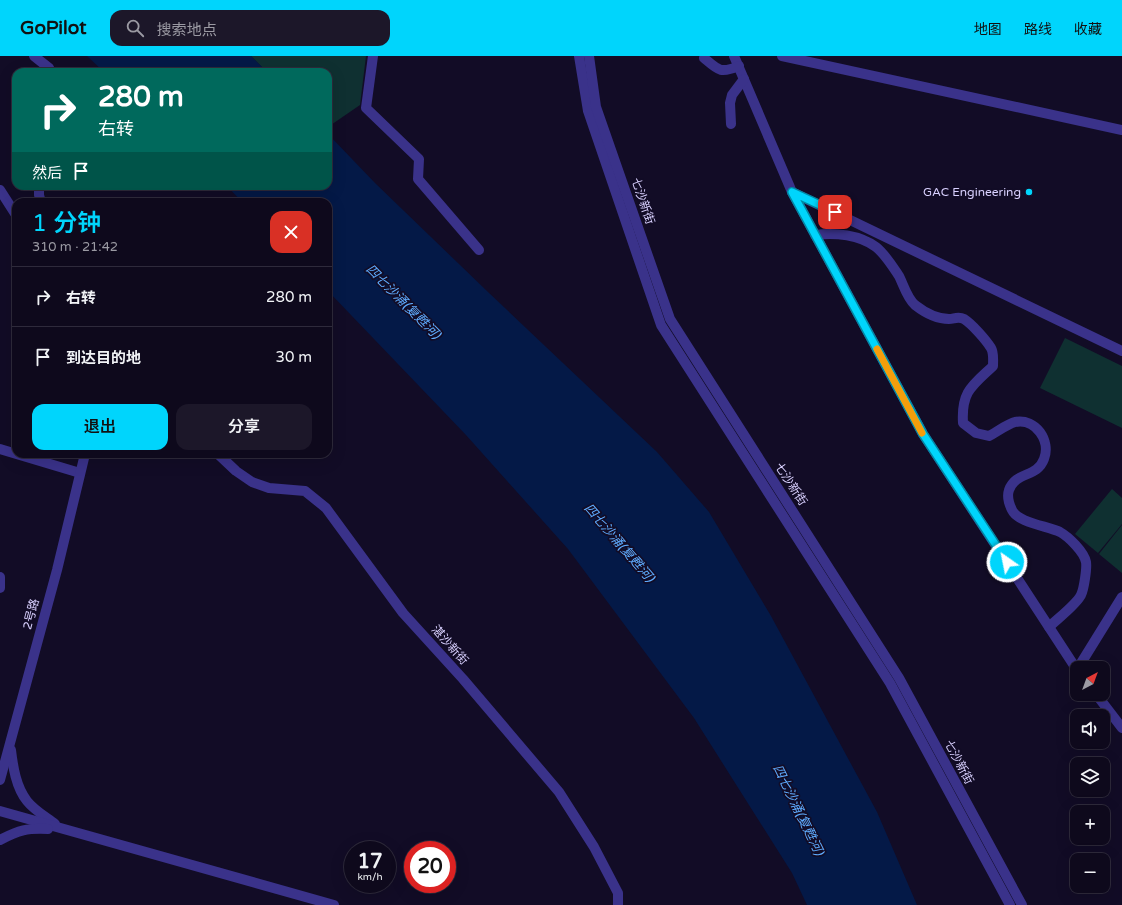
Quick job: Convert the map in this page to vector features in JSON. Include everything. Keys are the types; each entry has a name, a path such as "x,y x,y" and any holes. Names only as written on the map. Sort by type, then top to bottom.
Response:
{"street":[{"path":"34,56 49,68"},
{"path":"373,56 366,108 419,159 418,179 479,250"},
{"name":"七沙新街","path":"579,56 588,111 661,325 890,683 1010,905"},
{"name":"七沙新街","path":"590,56 596,107 670,319 899,678 1022,905"},
{"path":"734,56 792,192 923,434 1071,661"},
{"path":"782,56 1122,130"},
{"path":"704,58 718,69 727,71 739,66"},
{"path":"731,124 730,103 732,95 744,79"},
{"path":"0,190 12,209"},
{"path":"792,192 1122,352"},
{"path":"815,234 828,233 852,237 876,247 899,276 907,294 914,304 937,317 949,319 956,317 963,319 991,348 993,366 973,385 966,394 962,411 963,422 976,433 989,436 1015,422 1030,423 1038,429 1044,439 1047,450 1044,461 1038,469 1020,476 1014,481 1009,490 1008,502 1012,512 1023,520 1061,532 1080,550 1086,561 1081,595 1049,627"},
{"path":"0,449 12,453"},
{"path":"30,458 80,473"},
{"name":"2号路","path":"0,780 11,744 84,458"},
{"name":"湛沙新街","path":"222,458 236,471 252,482 269,488 305,491 326,508 403,614 464,679 559,792 594,847 618,893 618,905"},
{"path":"0,577 0,588"},
{"path":"1083,661 1122,597"},
{"path":"1101,701 1122,728"},
{"path":"0,759 11,744"},
{"path":"11,744 13,768 19,786 27,801 62,829"},
{"path":"0,811 334,905"},
{"path":"0,840 16,832 34,828 62,829"}],"green space":[{"path":"251,56 366,56 360,105 332,124 332,68 263,68"},
{"path":"1065,338 1122,366 1122,428 1040,388"},
{"path":"1112,489 1122,498 1122,524 1098,553 1075,534"},
{"path":"1122,525 1122,573 1099,554"}],"water":[{"path":"87,56 251,56 263,68 100,68"},
{"name":"四七沙涌(复甦河)","path":"332,138 375,183 657,452 709,512 771,616 877,812 917,905 807,905 792,873 694,718 568,549 466,435 332,295 332,198 238,198 231,190 332,190"}],"slow traffic":[{"path":"877,349 922,433"}],"place":[{"name":"GAC Engineering","path":"1029,192"}],"route":[{"path":"835,212 792,192 923,434 1007,562"}]}
